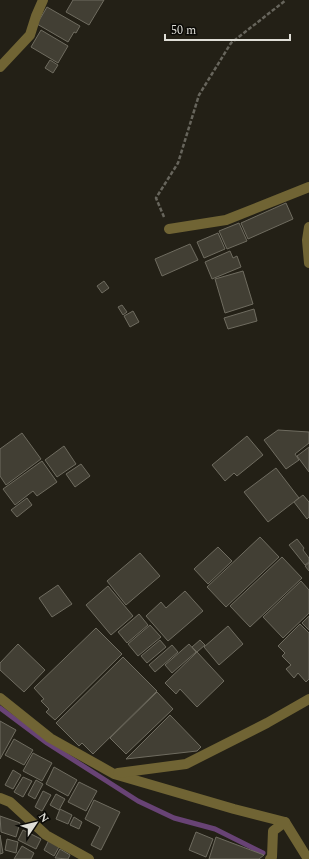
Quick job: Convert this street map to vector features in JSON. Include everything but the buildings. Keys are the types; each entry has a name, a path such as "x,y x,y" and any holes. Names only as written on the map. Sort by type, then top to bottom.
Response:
{"street":[{"path":"0,67 30,35 36,16 44,0"},
{"path":"169,229 226,220 309,187"},
{"path":"309,227 307,240 309,263"},
{"path":"114,774 186,764 267,723 309,699"},
{"path":"2,702 50,738 114,774 234,809 285,822 308,859"},
{"path":"0,798 10,802 46,835 89,859"},
{"path":"270,859 272,857 272,831 285,822"}],"path":[{"path":"169,229 156,198 178,162 199,95 231,43 286,0"}],"waterway":[{"path":"0,708 47,743 138,801 174,818 215,829 263,853"}]}
